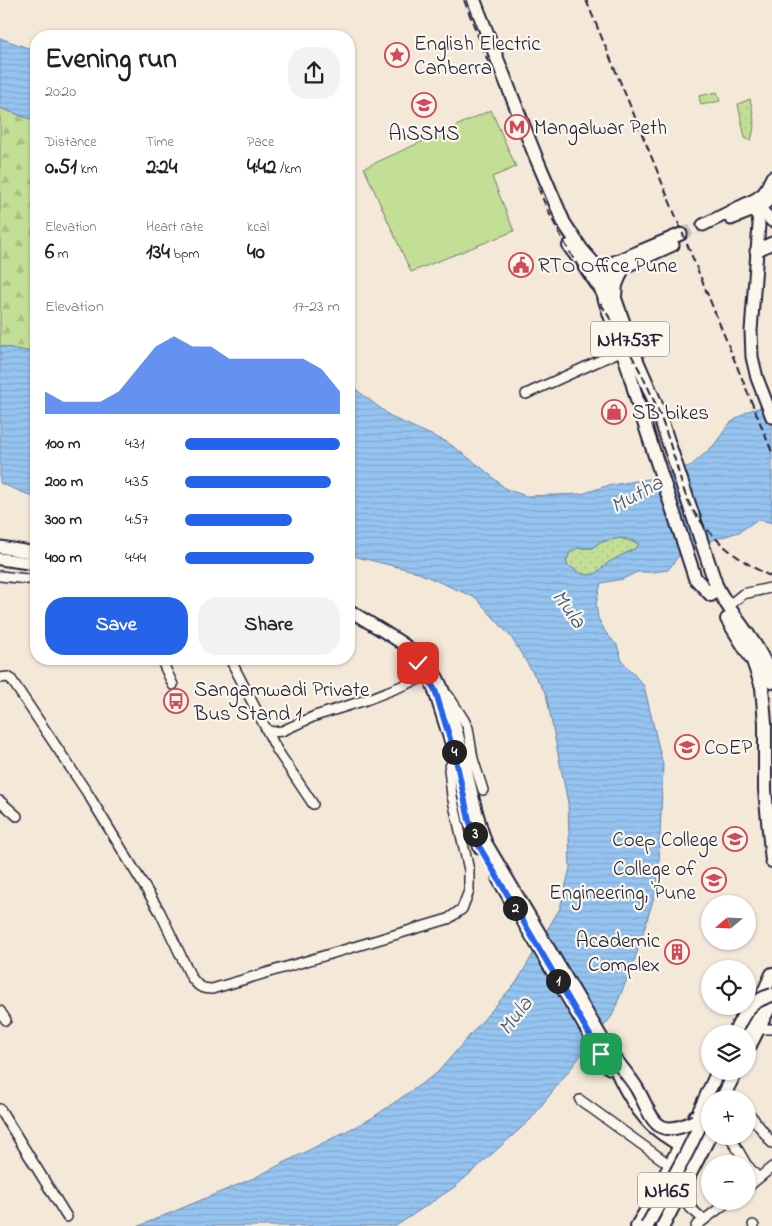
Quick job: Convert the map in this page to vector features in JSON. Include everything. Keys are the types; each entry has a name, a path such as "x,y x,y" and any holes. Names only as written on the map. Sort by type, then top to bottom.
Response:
{"highway":[{"name":"NH753F","path":"465,0 492,57 564,223 597,274 614,296 644,386 647,404"},
{"name":"NH753F","path":"474,0 492,57"},
{"path":"614,296 623,268"},
{"name":"NH753F","path":"597,274 622,350 647,404 703,575 711,594 747,649 758,672 762,688 765,723 765,790 772,861"},
{"name":"NH753F","path":"622,350 644,386"},
{"name":"NH753F","path":"703,575 761,652 772,682"},
{"path":"756,1010 772,974"},
{"path":"740,1025 750,1005 772,995"},
{"path":"756,1033 772,1002"},
{"path":"756,1045 767,1029 772,1010"},
{"path":"608,1048 637,1089 650,1117 655,1122 668,1128 692,1125"},
{"path":"663,1134 680,1133 692,1125 714,1080"},
{"name":"NH65","path":"647,1226 689,1154 688,1137 692,1125"},
{"path":"663,1226 701,1126"},
{"path":"689,1154 701,1132"},
{"path":"655,1226 701,1139"},
{"path":"637,1226 652,1203 670,1165 689,1154 701,1143"}],"main road":[{"path":"772,177 761,205 751,331 752,357 757,378 772,417"},
{"path":"704,228 761,205"},
{"path":"682,237 623,268 597,274 682,237"},
{"path":"756,250 772,243"},
{"path":"0,547 30,552"},
{"path":"0,559 30,563"},
{"path":"355,614 414,653 427,664 438,688 459,754 469,820 479,846 492,862 608,1048 612,1062 651,1129 663,1134 689,1154"},
{"path":"355,621 401,650 431,675"},
{"path":"492,862 635,1115 651,1129 689,1154"}],"street":[{"path":"526,394 622,350"},
{"path":"0,576 30,579"},
{"path":"728,606 743,594 770,588"},
{"path":"164,665 173,685"},
{"path":"233,665 277,750 313,804"},
{"path":"267,730 282,731 320,714 366,700 431,675"},
{"path":"0,678 8,677 11,679 88,794 160,912 191,977 197,986 203,989 212,989 448,919 462,909 469,891 469,870 452,796 449,769 459,754"},
{"path":"438,688 464,720 468,728 473,759 483,790"},
{"path":"0,801 17,816"},
{"path":"0,1011 6,1020"},
{"path":"580,1100 670,1165"},
{"path":"0,1109 67,1217"},
{"path":"756,1122 772,1143"},
{"path":"756,1176 758,1178 772,1167"},
{"path":"687,1205 704,1220"},
{"path":"696,1226 717,1210"}],"green space":[{"path":"717,92 720,101 701,105 699,96"},
{"path":"750,99 754,125 750,141 745,138 738,104"},
{"path":"0,108 30,119 30,352 0,346"},
{"path":"491,110 516,167 492,177 514,231 411,272 364,168"},
{"path":"620,538 639,544 636,548 609,562 595,574 582,574 567,565 566,561 570,552 578,548 592,548 600,542"}],"water":[{"path":"0,38 30,49 30,119 0,108"},
{"path":"0,346 30,352 30,496 0,483"},
{"path":"355,389 393,418 447,442 506,489 526,496 582,494 606,486 654,478 692,465 714,445 730,423 748,411 772,404 772,523 758,519 739,532 709,541 680,554 668,570 637,572 623,579 601,583 596,604 598,618 606,633 617,645 622,661 644,686 663,765 658,884 635,959 612,1016 530,1120 456,1186 396,1226 139,1226 254,1178 372,1118 437,1073 518,980 560,908 570,868 568,803 546,694 511,637 476,598 414,571 355,556","holes":["620,538 629,539 639,544 636,548 609,562 595,574 582,574 567,565 566,562 570,552 578,548 592,548 600,542"]}],"tunnel":[{"path":"681,234 703,225"}],"railway":[{"path":"464,0 491,69"},
{"path":"586,0 772,452"},
{"path":"538,187 564,243 642,375 661,417 684,491 694,512 706,528 723,545 751,566 772,577"}],"place":[{"name":"English Electric Canberra","path":"397,55"},
{"name":"AISSMS","path":"424,105"},
{"name":"Mangalwar Peth","path":"517,127"},
{"name":"RTO Office Pune","path":"521,265"},
{"name":"SB bikes","path":"614,412"},
{"name":"Sangamwadi Private Bus Stand 1","path":"176,701"},
{"name":"COEP","path":"687,747"},
{"name":"Coep College","path":"735,839"},
{"name":"College of Engineering, Pune","path":"714,880"},
{"name":"Academic Complex","path":"677,952"}],"route":[{"path":"418,663 428,676 435,690 455,755 469,820 479,846 601,1054"}],"water label":[{"name":"Mutha","path":"636,493"},
{"name":"Mula","path":"570,608"},
{"name":"Mula","path":"514,1015"}]}
